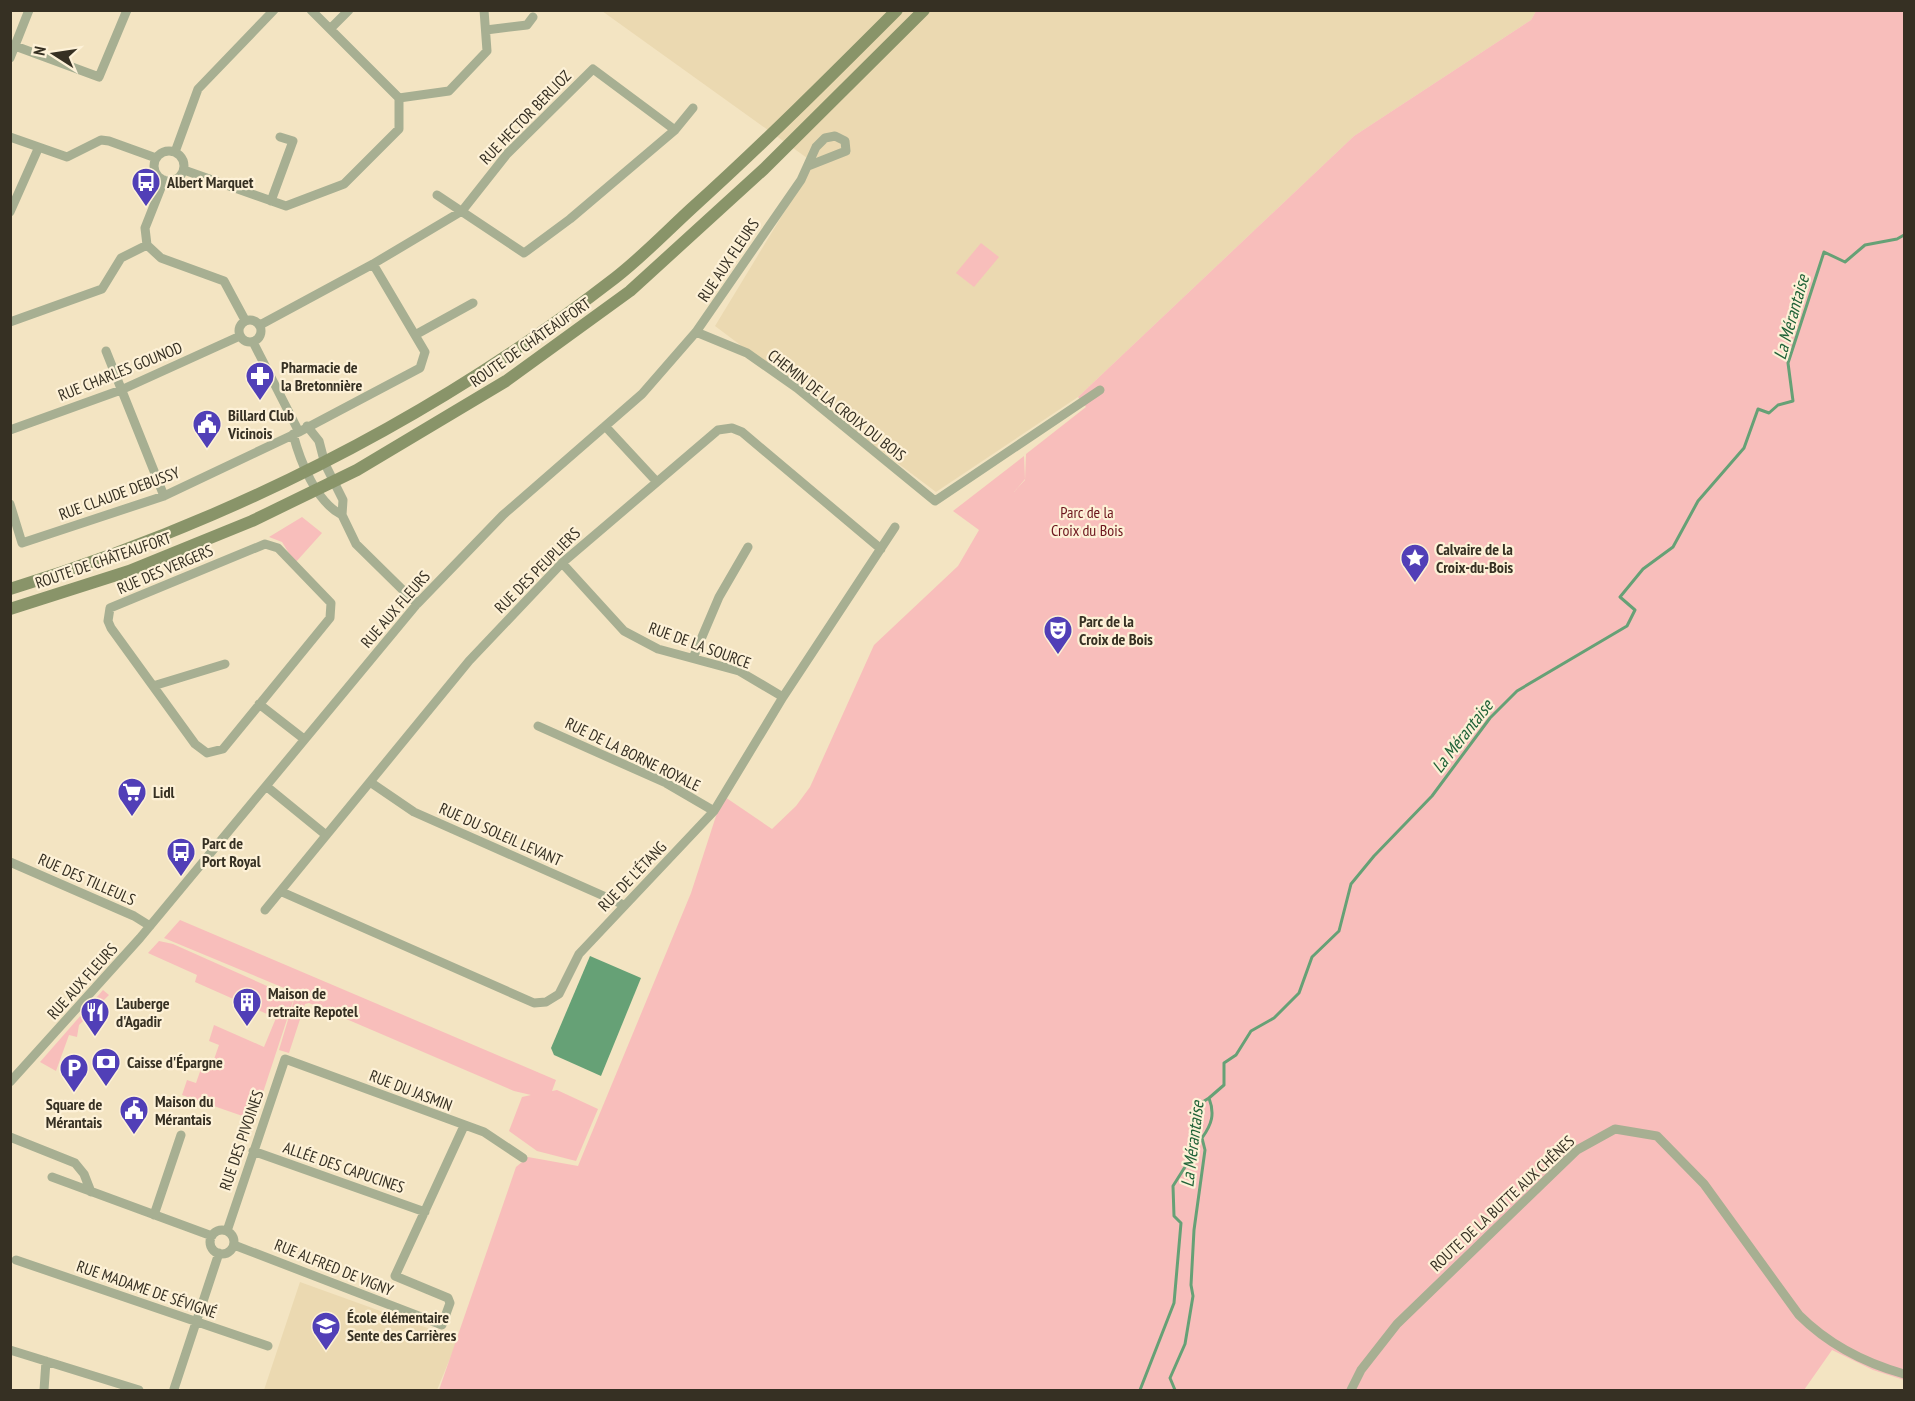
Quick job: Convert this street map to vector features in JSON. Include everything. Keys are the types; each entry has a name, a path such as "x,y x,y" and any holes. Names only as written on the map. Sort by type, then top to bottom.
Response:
{"main road":[{"name":"ROUTE DE CHÂTEAUFORT","path":"10,609 129,571 242,525 318,489 329,472 445,396 616,277 770,137 897,10"},
{"name":"ROUTE DE CHÂTEAUFORT","path":"10,589 123,552 195,524 308,472 329,472 506,381 630,291 764,169 924,10"}],"street":[{"path":"10,58 29,10"},
{"path":"15,46 99,77 126,10"},
{"path":"175,152 198,89 274,10"},
{"path":"184,170 286,206 344,184 399,129 399,98 311,10"},
{"path":"330,29 349,10"},
{"path":"399,98 449,91 487,51 484,10"},
{"path":"486,30 527,25 533,17"},
{"name":"RUE HECTOR BERLIOZ","path":"261,325 373,264 462,211 507,154 593,69 675,130"},
{"path":"437,195 525,253 570,219 675,130 693,108"},
{"path":"10,136 67,157 100,140 109,141 156,158"},
{"path":"271,201 293,141 280,137"},
{"path":"10,212 38,148"},
{"path":"164,152 175,152 183,160 184,170 176,179 164,180 155,171 156,158 164,152"},
{"name":"RUE AUX FLEURS","path":"10,1082 150,926 417,604 503,515 642,394 696,332 808,166"},
{"path":"164,180 145,228 147,245 161,258 224,281 245,320"},
{"path":"10,322 102,289 121,258 147,245"},
{"name":"RUE CLAUDE DEBUSSY","path":"10,504 22,543 164,496 300,431 420,368 425,352 373,264"},
{"path":"415,335 473,303"},
{"path":"251,319 261,325 261,336 253,342 243,340 240,336 239,327 245,320 251,319"},
{"name":"CHEMIN DE LA CROIX DU BOIS","path":"696,332 747,353 788,382 934,501 1100,390"},
{"name":"RUE CHARLES GOUNOD","path":"10,430 122,390 240,336"},
{"path":"253,342 300,431 298,453 332,509 342,514"},
{"path":"106,351 164,496"},
{"path":"605,426 656,481"},
{"name":"RUE DES PEUPLIERS","path":"265,910 469,662 562,563 718,430 732,428 742,432 881,549"},
{"path":"300,431 319,441 329,472 343,500 342,514 356,544 417,604"},
{"name":"RUE DE L'ÉTANG","path":"282,891 534,1003 546,1002 559,994 579,954 714,811 783,698 896,527"},
{"name":"RUE DES VERGERS","path":"265,544 272,544 327,598 332,610 330,618 259,704 223,749 207,753 195,744 111,628 108,621 110,608 265,544"},
{"path":"693,658 719,597 748,547"},
{"name":"RUE DE LA SOURCE","path":"562,563 624,631 658,649 739,671 783,698"},
{"path":"153,686 225,664"},
{"path":"259,704 304,739"},
{"name":"RUE DE LA BORNE ROYALE","path":"538,726 666,783 714,811"},
{"name":"RUE DU SOLEIL LEVANT","path":"370,782 414,812 624,905"},
{"path":"266,786 326,835"},
{"name":"RUE DES TILLEULS","path":"10,862 134,916 150,926"},
{"name":"RUE DU JASMIN","path":"285,1059 484,1132 523,1158"},
{"name":"RUE DES PIVOINES","path":"227,1230 285,1059"},
{"path":"425,1212 464,1126"},
{"name":"ROUTE DE LA BUTTE AUX CHÊNES","path":"1351,1390 1361,1370 1397,1324 1577,1150 1615,1129 1657,1136 1665,1144 1704,1184 1799,1315 1818,1334 1861,1358 1905,1374"},
{"path":"154,1215 181,1135"},
{"path":"10,1137 75,1163 84,1174 91,1192"},
{"name":"ALLÉE DES CAPUCINES","path":"253,1151 425,1212"},
{"path":"52,1177 212,1236"},
{"name":"RUE ALFRED DE VIGNY","path":"234,1245 439,1325 444,1323 450,1303 448,1298 395,1276 425,1212"},
{"path":"218,1230 227,1230 233,1236 234,1245 228,1252 219,1253 212,1248 212,1236 218,1230"},
{"path":"172,1390 219,1253"},
{"name":"RUE MADAME DE SÉVIGNÉ","path":"16,1260 268,1346"},
{"path":"10,1350 139,1390"},
{"path":"44,1390 46,1361"}],"shaded area":[{"path":"602,11 1536,11 1531,20 1354,136 1078,397 936,492 715,326 814,163"},
{"path":"590,956 641,978 601,1076 554,1055 551,1048"},
{"name":"École élémentaire Sente des Carrières","path":"300,1282 458,1339 437,1390 264,1390"}],"green space":[{"name":"Parc de la Croix du Bois","path":"1536,11 1904,11 1904,1380 1873,1370 1832,1350 1804,1390 439,1390 516,1167 528,1157 578,1166 691,893 716,816 725,797 772,829 796,806 810,787 874,645 958,566 979,530 953,511 1024,456 1025,479 1014,492 1025,480 1026,454 1086,407 1078,397 1354,136 1531,20"},
{"path":"981,243 999,257 974,287 956,273"},
{"path":"302,517 322,533 295,563 282,542 269,537"},
{"path":"180,920 556,1080 552,1091 557,1090 598,1109 576,1161 537,1151 509,1131 522,1097 531,1095 514,1091 309,1003 305,1004 289,1053 279,1050 296,993 164,938"},
{"path":"159,941 173,944 294,998 254,1120 182,1095 187,1080 196,1083 203,1063 212,1065 219,1045 209,1041 214,1025 264,1047 276,1018 195,982 197,975 148,953"},
{"path":"103,990 109,995 79,1025 77,1037 69,1035 56,1071 40,1062"}],"waterway":[{"name":"La Mérantaise","path":"1175,1390 1170,1378 1185,1344 1193,1296 1191,1285 1194,1230 1205,1150 1202,1138 1212,1119 1209,1098 1224,1085 1224,1063 1236,1055 1251,1031 1274,1018 1299,993 1312,957 1339,931 1351,884 1374,856 1432,796 1490,718 1517,691 1627,626 1635,610 1620,597 1643,569 1673,547 1698,501 1744,448 1758,409 1769,413 1778,405 1793,401 1788,363 1824,252 1845,262 1865,245 1897,239 1904,235"},
{"path":"1140,1390 1174,1303 1181,1223 1174,1216 1173,1186 1190,1159 1190,1142 1201,1103 1209,1098"}],"place":[{"name":"Albert Marquet","path":"146,208"},
{"name":"Pharmacie de la Bretonnière","path":"260,402"},
{"name":"Billard Club Vicinois","path":"207,450"},
{"name":"Calvaire de la Croix-du-Bois","path":"1415,584"},
{"name":"Parc de la Croix de Bois","path":"1058,656"},
{"name":"Lidl","path":"132,818"},
{"name":"Parc de Port Royal","path":"181,878"},
{"name":"Maison de retraite Repotel","path":"247,1028"},
{"name":"L'auberge d'Agadir","path":"95,1038"},
{"name":"Caisse d'Épargne","path":"106,1088"},
{"name":"Square de Mérantais","path":"74,1094"},
{"name":"Maison du Mérantais","path":"134,1136"},
{"name":"École élémentaire Sente des Carrières","path":"326,1352"}]}
